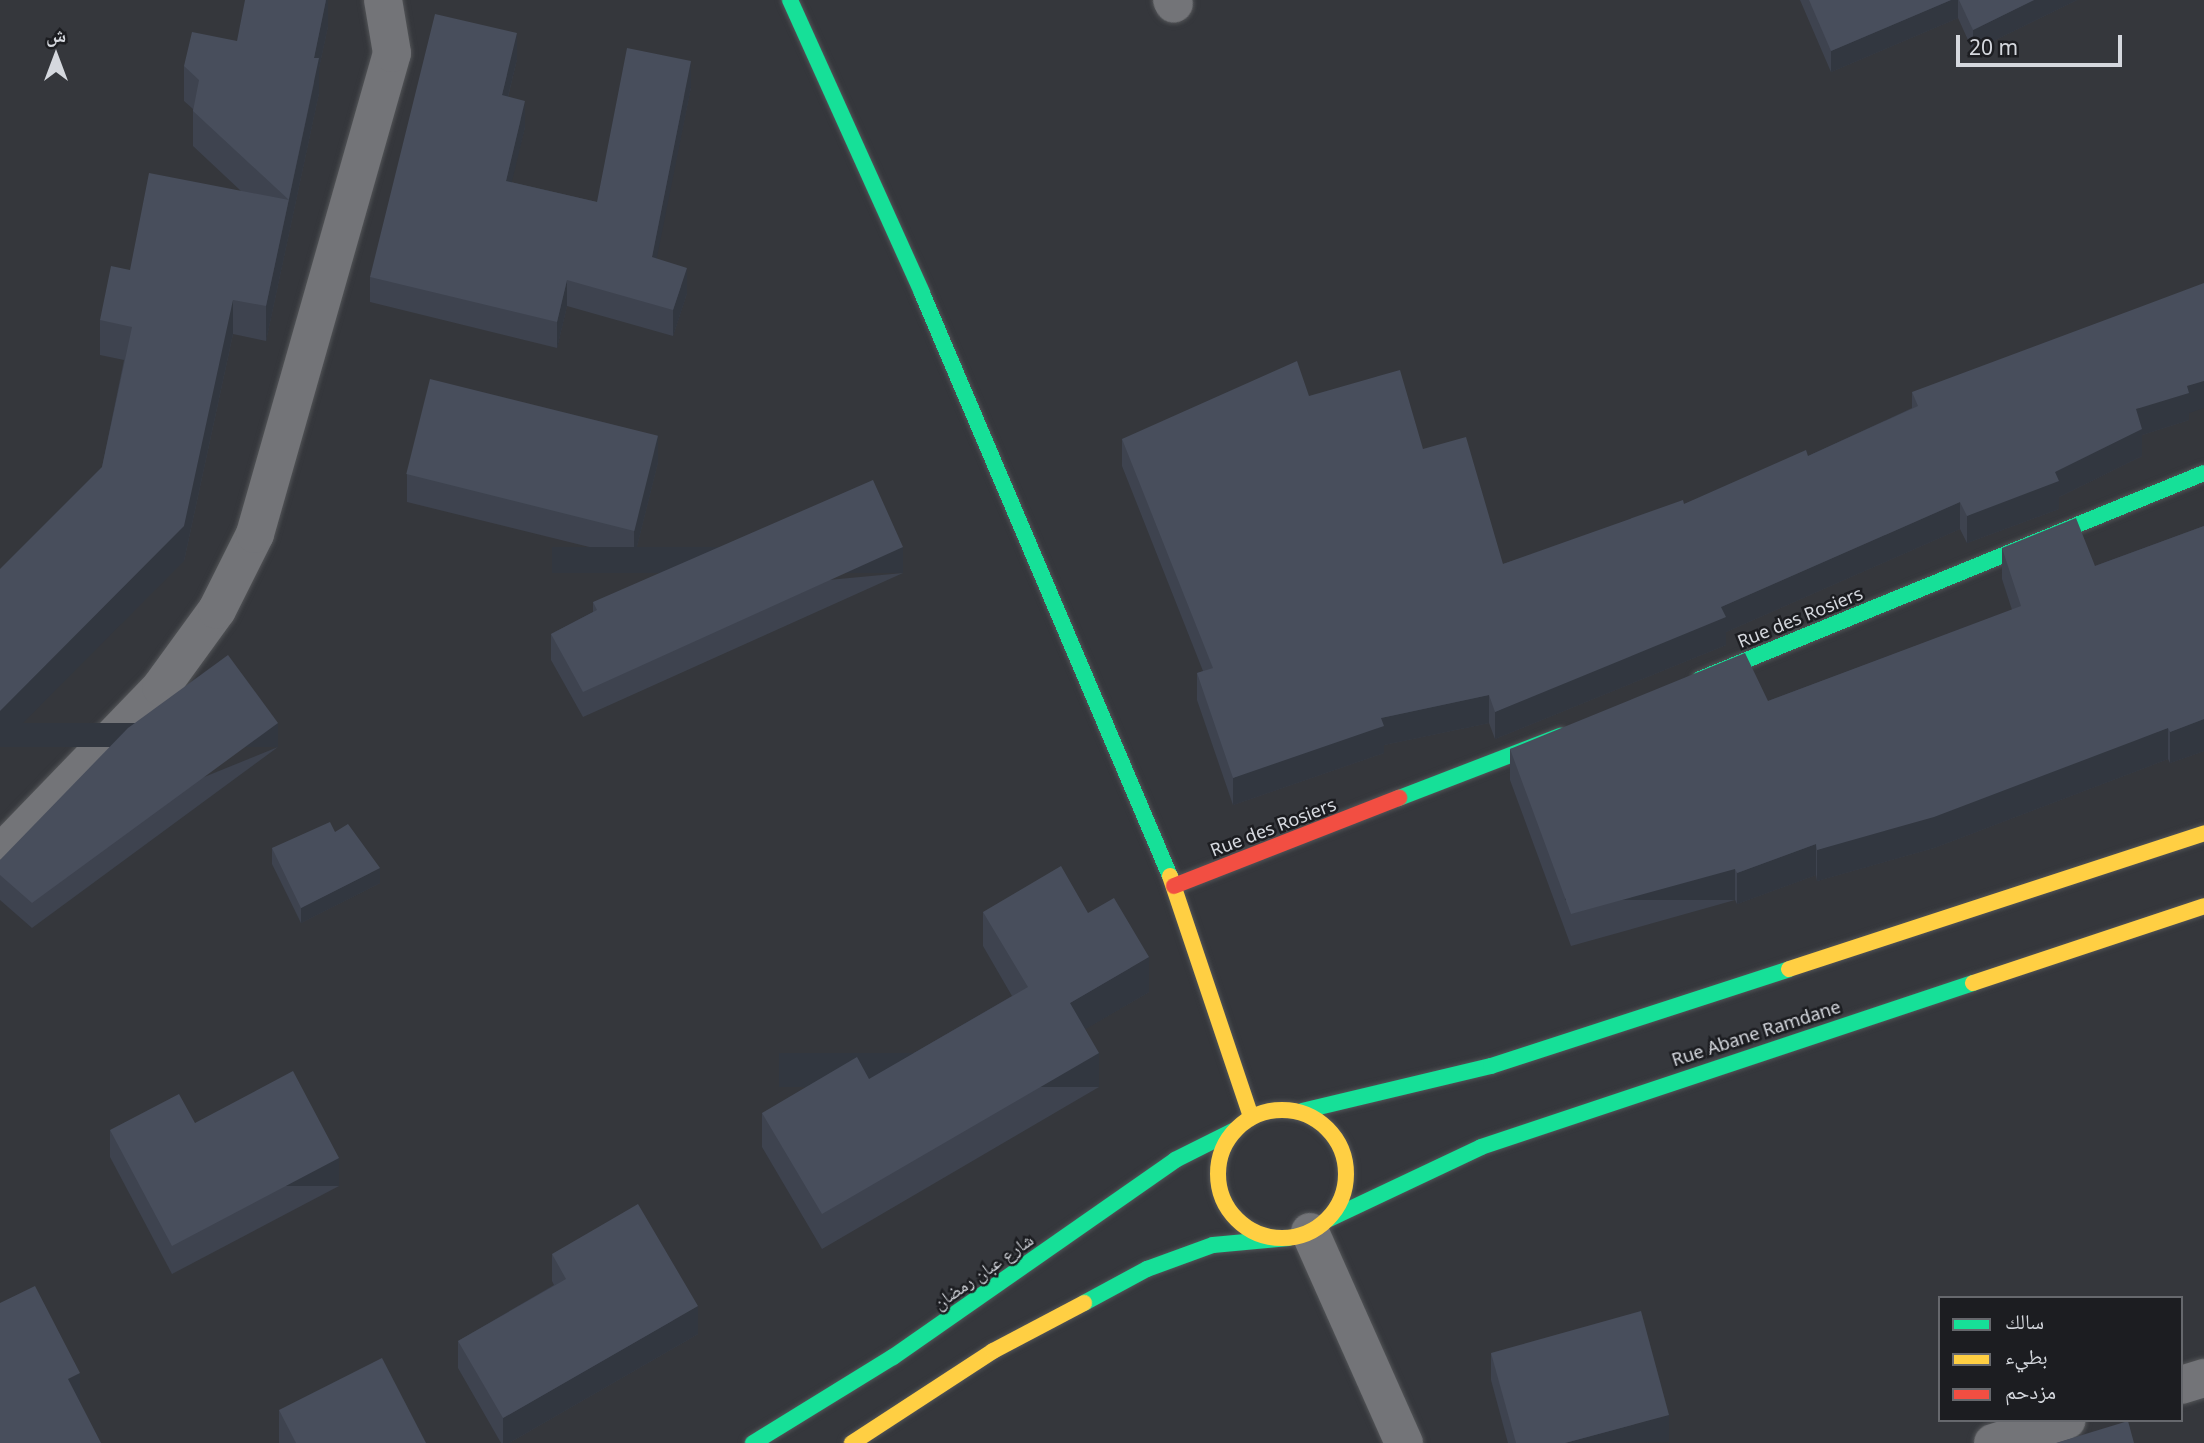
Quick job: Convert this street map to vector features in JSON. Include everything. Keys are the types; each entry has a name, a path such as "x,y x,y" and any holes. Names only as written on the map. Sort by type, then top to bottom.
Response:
{"street":[{"path":"0,854 161,687 216,610 255,534 392,53 383,0"},
{"path":"790,0 922,293 1174,886 1251,1117"},
{"name":"Rue des Rosiers","path":"1681,687 2204,473"},
{"name":"Rue des Rosiers","path":"1174,886 1579,728"},
{"path":"1302,1111 1395,1085 1491,1066 2204,833"},
{"name":"Rue Abane Ramdane","path":"1309,1230 1481,1147 2204,906"},
{"path":"852,1443 993,1351 1147,1269 1213,1245 1309,1230 1342,1201 1348,1179 1346,1159 1338,1139 1322,1122 1302,1111 1280,1108 1251,1117 1233,1131 1222,1150 1217,1171 1229,1211 1245,1227 1266,1236 1309,1230"},
{"name":"شارع عبان رمضان","path":"753,1443 893,1357 1175,1160 1233,1131"},
{"path":"1309,1230 1404,1443"},
{"path":"2183,1384 2204,1378"},
{"path":"1993,1443 2061,1422"}],"building":[{"path":"245,0 326,0 314,58 319,58 289,200 193,111 199,80 184,66 192,32 237,41"},
{"path":"1809,0 1951,0 1831,51"},
{"path":"1959,0 2034,0 1973,30"},
{"path":"435,14 517,33 502,95 525,101 506,181 597,202 627,48 691,61 652,257 687,268 673,310 567,280 557,322 370,277"},
{"path":"149,173 289,200 266,306 233,300 184,526 0,711 0,569 102,467 132,327 100,320 111,266 130,270"},
{"path":"2204,283 2204,381 2187,386 2189,393 2136,409 2142,429 2055,472 2059,481 1967,516 1960,502 1721,607 1726,617 1495,712 1489,695 1381,718 1384,726 1233,778 1197,673 1213,668 1122,439 1297,361 1309,396 1400,370 1423,449 1466,437 1503,564 1683,500 1684,504 1806,450 1808,456 1918,406 1912,392"},
{"path":"430,379 658,436 634,531 406,474"},
{"path":"873,480 903,547 583,692 551,634 597,610 593,602"},
{"path":"2076,518 2095,566 2204,526 2204,719 2170,732 2168,728 1934,817 1817,850 1816,844 1737,873 1735,869 1571,914 1510,749 1745,653 1768,701 2021,606 2002,548"},
{"path":"228,655 278,723 32,903 0,875 0,860 128,728"},
{"path":"330,822 335,832 348,824 380,868 301,908 272,848"},
{"path":"1061,866 1088,913 1114,898 1149,957 1070,1003 1099,1053 822,1214 762,1113 857,1057 869,1079 1028,987 983,912"},
{"path":"293,1071 339,1158 172,1246 110,1130 179,1094 195,1123"},
{"path":"638,1204 698,1306 503,1418 458,1341 566,1279 552,1254"},
{"path":"35,1286 80,1373 68,1379 101,1443 0,1443 0,1303"},
{"path":"1641,1311 1669,1415 1565,1443 1516,1443 1491,1353"},
{"path":"382,1358 426,1443 296,1443 279,1410"},
{"path":"2128,1422 2134,1443 2056,1443"}],"traffic: fast":[{"path":"790,0 922,293 1170,876"},
{"path":"1700,679 2204,473"},
{"path":"1399,798 1560,736"},
{"path":"1302,1111 1491,1066 1789,969"},
{"path":"1329,1219 1481,1147 1973,983"},
{"path":"753,1443 893,1357 1175,1160 1233,1131"},
{"path":"1084,1303 1147,1269 1213,1245 1289,1238"}],"traffic: slow":[{"path":"1789,969 2204,833"},
{"path":"1170,876 1251,1117"},
{"path":"1973,983 2204,906"},
{"path":"1282,1110 1307,1114 1328,1128 1342,1149 1346,1174 1342,1199 1328,1220 1307,1234 1282,1238 1257,1234 1236,1220 1222,1199 1218,1174 1222,1149 1236,1128 1257,1114 1282,1110"},
{"path":"852,1443 993,1351 1084,1303"}],"traffic: jam":[{"path":"1174,886 1399,798"}]}
